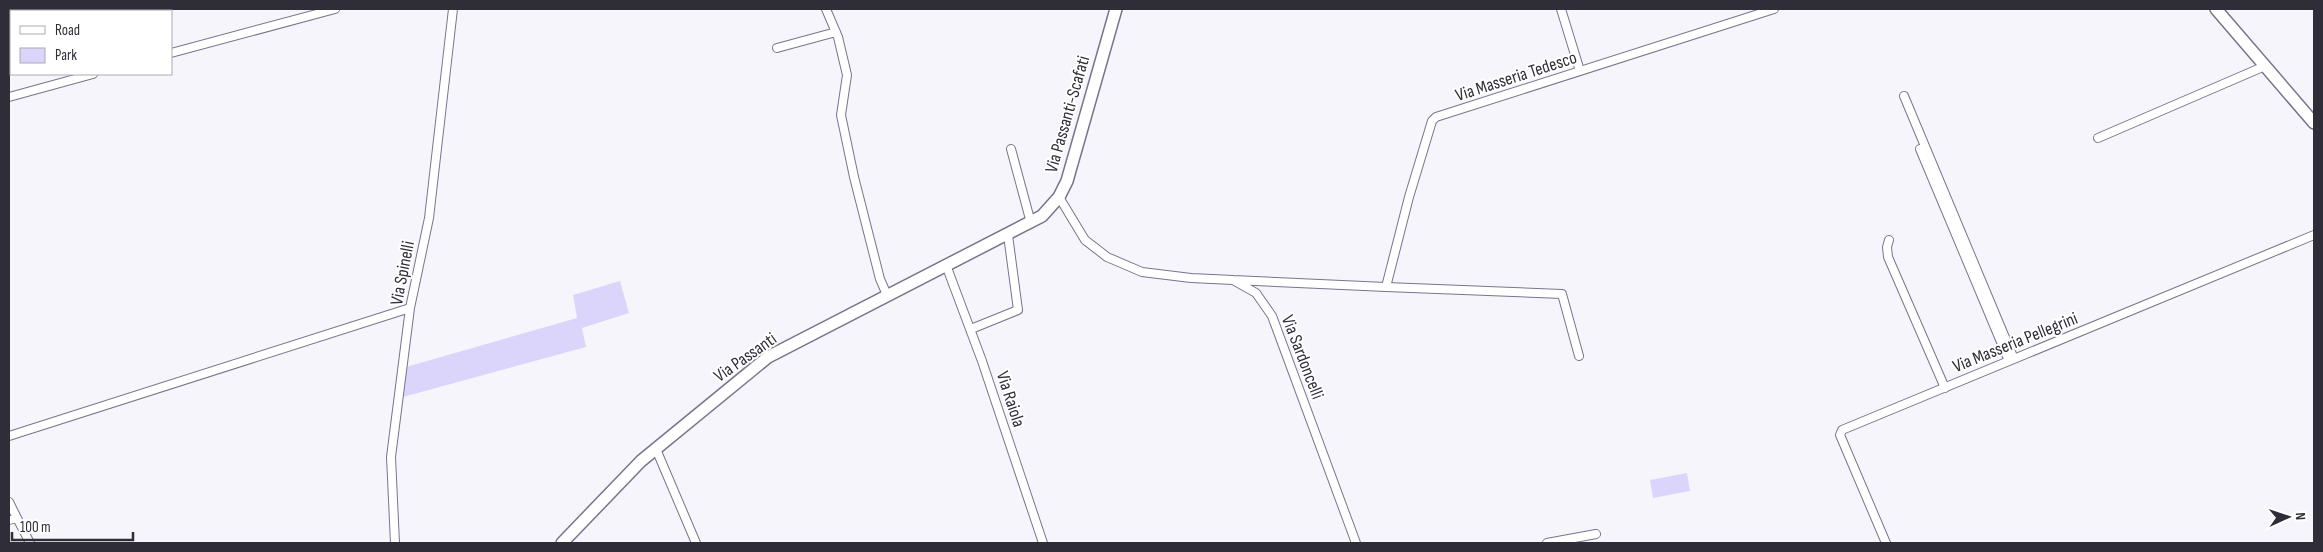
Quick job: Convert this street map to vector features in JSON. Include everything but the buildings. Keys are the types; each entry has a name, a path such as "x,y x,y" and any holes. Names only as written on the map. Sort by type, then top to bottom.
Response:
{"street":[{"path":"172,53 335,9"},
{"name":"Via Spinelli","path":"395,543 391,457 410,308 428,218 453,9"},
{"path":"826,9 836,32 847,75 842,115 854,177 880,279 887,295"},
{"name":"Via Passanti-Scafati","path":"982,247 1042,216 1059,196 1073,163 1116,9"},
{"path":"1562,9 1580,71"},
{"name":"Via Masseria Tedesco","path":"1386,287 1409,197 1432,121 1441,115 1774,9"},
{"path":"2216,9 2314,123"},
{"path":"777,48 836,32"},
{"path":"2098,138 2265,66"},
{"path":"9,97 89,75"},
{"path":"1904,96 2012,360"},
{"path":"1011,149 1030,223"},
{"path":"1920,149 2012,360"},
{"name":"Via Sardoncelli","path":"1059,196 1084,240 1107,257 1142,272 1191,278 1233,280 1256,293 1272,316 1356,543"},
{"name":"Via Masseria Pellegrini","path":"1886,543 1841,431 1844,428 1945,388 2314,234"},
{"path":"971,329 1018,310 1008,235"},
{"path":"1890,240 1887,247 1888,256 1945,388"},
{"name":"Via Passanti","path":"562,543 641,461 768,357 982,247"},
{"name":"Via Raiola","path":"946,265 971,329 1043,543"},
{"path":"1233,280 1562,294 1579,356"},
{"path":"9,436 410,308"},
{"path":"656,449 696,543"},
{"path":"9,502 13,519 30,543"},
{"path":"1546,543 1596,534"}],"green space":[{"path":"620,281 629,313 582,328 586,347 403,397 406,367 577,318 573,295"},
{"path":"1687,473 1690,491 1653,498 1650,480"}]}
